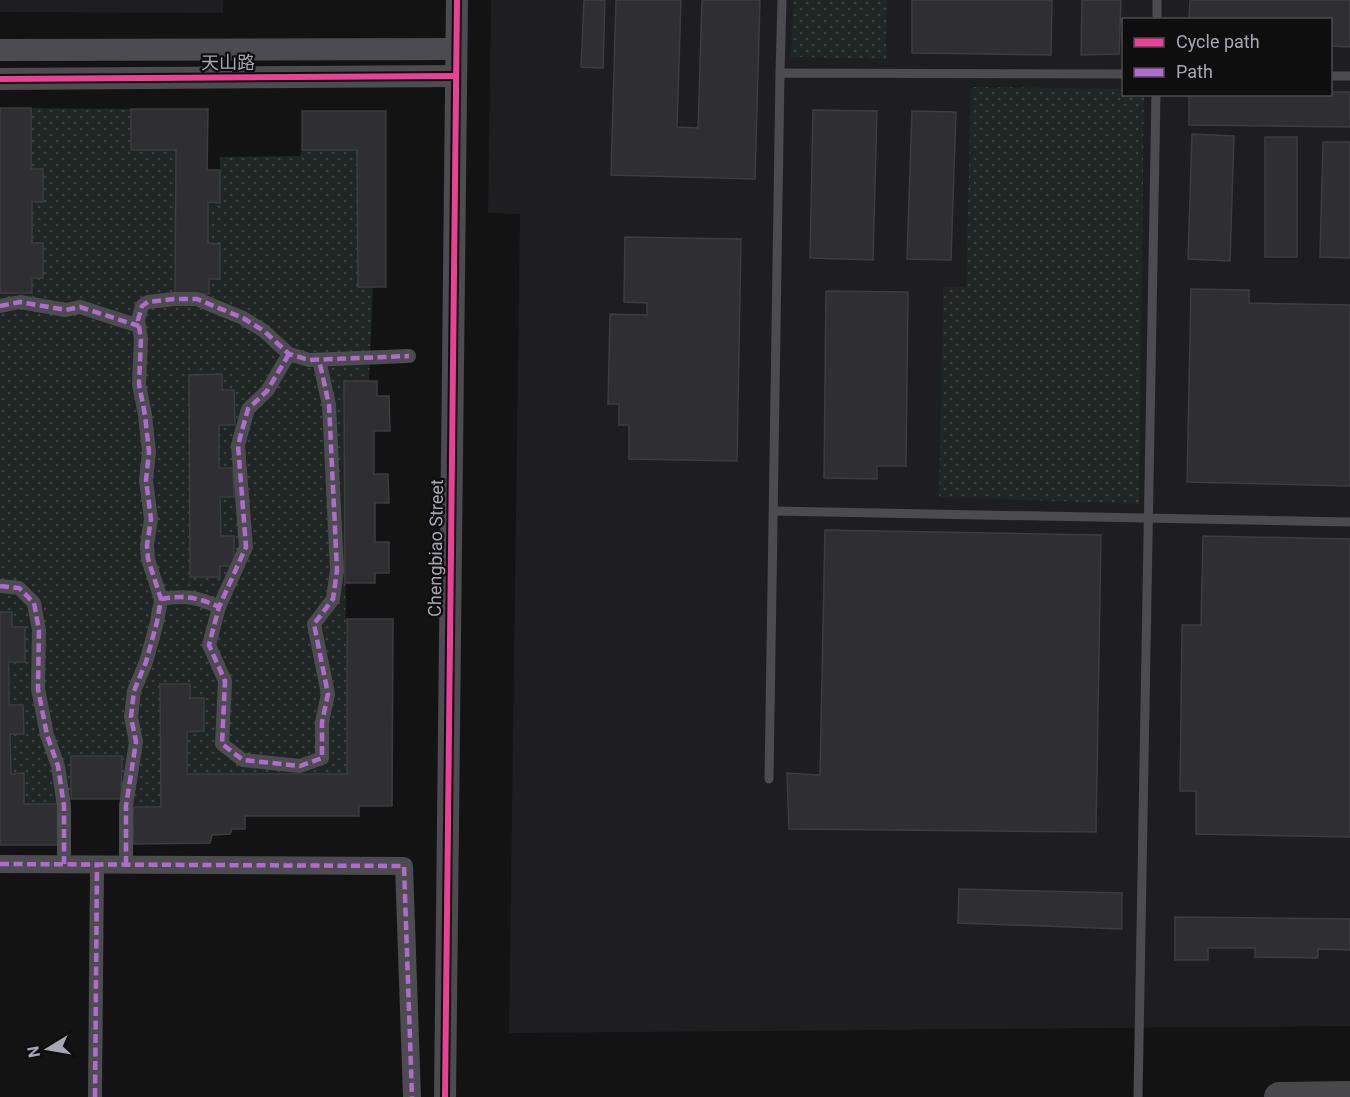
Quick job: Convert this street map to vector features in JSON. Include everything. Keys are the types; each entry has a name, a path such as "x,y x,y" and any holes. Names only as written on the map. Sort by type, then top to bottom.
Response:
{"highway":[{"path":"1279,1097 1350,1096"}],"street":[{"name":"Chengbiao Street","path":"445,1097 457,0"},
{"name":"天山路","path":"0,50 456,49"},
{"name":"天山路","path":"0,79 456,76"},
{"path":"126,865 126,806 136,742 131,717 134,691 146,662 161,599 148,559 151,519 146,480 149,452 139,384 141,339 138,320 142,306 148,302 197,299 243,318 264,331 289,354 309,360 409,356"},
{"path":"0,306 20,302 66,310 80,307 139,326"},
{"path":"289,354 267,391 248,409 238,445 246,547 219,607 209,645 225,681 222,744 243,760 300,766 322,758 322,722 328,694 314,624 333,599 337,570 329,405 320,364"},
{"path":"0,586 19,588 34,603 39,630 38,689 46,735 58,766 64,806 64,864"},
{"path":"161,599 178,596 200,598 219,607"},
{"path":"0,864 404,866 412,1097"},
{"path":"95,1097 97,864"}],"lane":[{"path":"769,778 782,0"},
{"path":"1157,0 1157,18"},
{"path":"780,73 1122,74"},
{"path":"1332,76 1350,76"},
{"path":"1138,1097 1156,96"},
{"path":"774,511 1350,522"}],"shaded area":[{"path":"0,0 223,0 223,13 0,12"},
{"path":"491,0 1350,0 1350,1026 509,1033 520,214 488,213"},
{"path":"793,0 887,0 886,59 791,57"},
{"path":"971,87 1122,89 1122,96 1144,96 1139,504 939,497 943,287 966,287"},
{"path":"31,108 131,109 131,149 176,150 175,293 209,279 220,278 220,244 208,243 208,202 220,202 220,157 300,156 302,150 357,150 358,286 373,287 369,381 344,381 347,774 187,774 187,732 204,731 204,698 190,698 190,685 161,807 121,806 121,756 71,756 70,808 60,804 24,804 24,774 11,774 10,734 24,734 23,706 9,705 12,612 0,612 0,293 32,293 32,278 43,277 43,243 32,243 32,202 43,201 43,170 31,169","holes":["222,374 222,390 234,390 235,424 219,425 219,468 233,469 234,497 220,497 221,536 234,536 234,566 220,566 219,577 191,577 189,375"]}],"building":[{"path":"584,0 605,0 603,68 581,67"},
{"path":"616,0 681,0 677,127 698,128 702,0 760,0 755,179 611,175"},
{"path":"912,0 1052,0 1051,55 912,53"},
{"path":"1082,0 1121,0 1119,54 1081,55"},
{"path":"1190,0 1350,0 1350,47 1332,46 1332,18 1189,18"},
{"path":"1332,92 1350,92 1350,127 1189,125 1189,96 1332,96"},
{"path":"0,108 31,108 31,169 43,169 43,202 32,202 32,243 43,243 43,278 32,278 32,293 0,293"},
{"path":"131,109 208,109 207,170 220,170 220,203 208,202 208,243 220,244 220,279 209,279 209,294 175,293 176,150 131,150"},
{"path":"813,110 877,111 873,260 810,258"},
{"path":"302,111 386,111 386,287 358,287 357,150 302,150"},
{"path":"912,111 956,112 951,260 907,259"},
{"path":"1192,134 1234,136 1230,261 1188,259"},
{"path":"1265,137 1297,137 1297,257 1265,257"},
{"path":"1323,142 1350,142 1350,258 1320,257"},
{"path":"625,237 741,239 737,461 629,459 629,425 619,425 619,404 608,404 610,314 647,315 647,303 624,302"},
{"path":"1191,289 1249,290 1249,303 1350,305 1350,486 1187,482"},
{"path":"826,291 908,292 906,466 877,466 877,479 824,478"},
{"path":"222,374 222,390 234,390 235,425 219,425 219,468 233,468 234,497 220,497 221,536 234,536 234,566 220,566 220,577 190,577 189,375"},
{"path":"344,381 377,381 377,396 389,396 390,431 374,431 374,474 388,474 389,503 375,503 375,542 389,542 389,573 375,573 375,583 345,583"},
{"path":"825,530 1101,535 1096,832 789,829 787,773 820,775"},
{"path":"1203,536 1350,539 1350,837 1196,834 1196,791 1180,791 1182,625 1201,625"},
{"path":"0,612 12,612 12,627 25,627 25,662 9,662 9,705 23,705 24,734 10,734 11,774 24,773 24,804 60,804 62,845 0,845"},
{"path":"347,619 393,619 392,806 359,806 359,816 245,816 245,829 232,829 230,834 212,835 210,843 133,844 133,807 161,807 160,684 190,684 190,698 204,698 204,731 187,732 187,774 347,774"},
{"path":"71,756 122,756 121,799 71,799"},
{"path":"959,889 1122,893 1122,929 958,923"},
{"path":"1175,917 1350,919 1350,950 1318,949 1318,958 1255,957 1255,948 1208,948 1208,960 1175,960"}],"marked path":[{"path":"126,865 126,806 136,742 131,717 134,691 146,662 161,599 148,559 147,545 151,519 146,480 149,452 139,384 141,339 138,320 142,306 148,302 197,299 243,318 264,331 289,354 309,360 409,356"},
{"path":"0,306 20,302 66,310 80,307 139,326"},
{"path":"289,354 267,391 248,409 238,445 246,547 219,607 209,645 225,681 222,744 243,760 300,766 322,758 322,722 328,694 314,624 333,599 337,570 329,405 320,364"},
{"path":"0,586 19,588 34,603 39,630 38,689 47,735 58,766 64,806 64,864"},
{"path":"161,599 191,598 219,607"},
{"path":"0,864 404,866 412,1097"},
{"path":"95,1097 97,864"}],"cycle path":[{"path":"445,1097 457,0"},
{"path":"0,79 456,76"}]}
